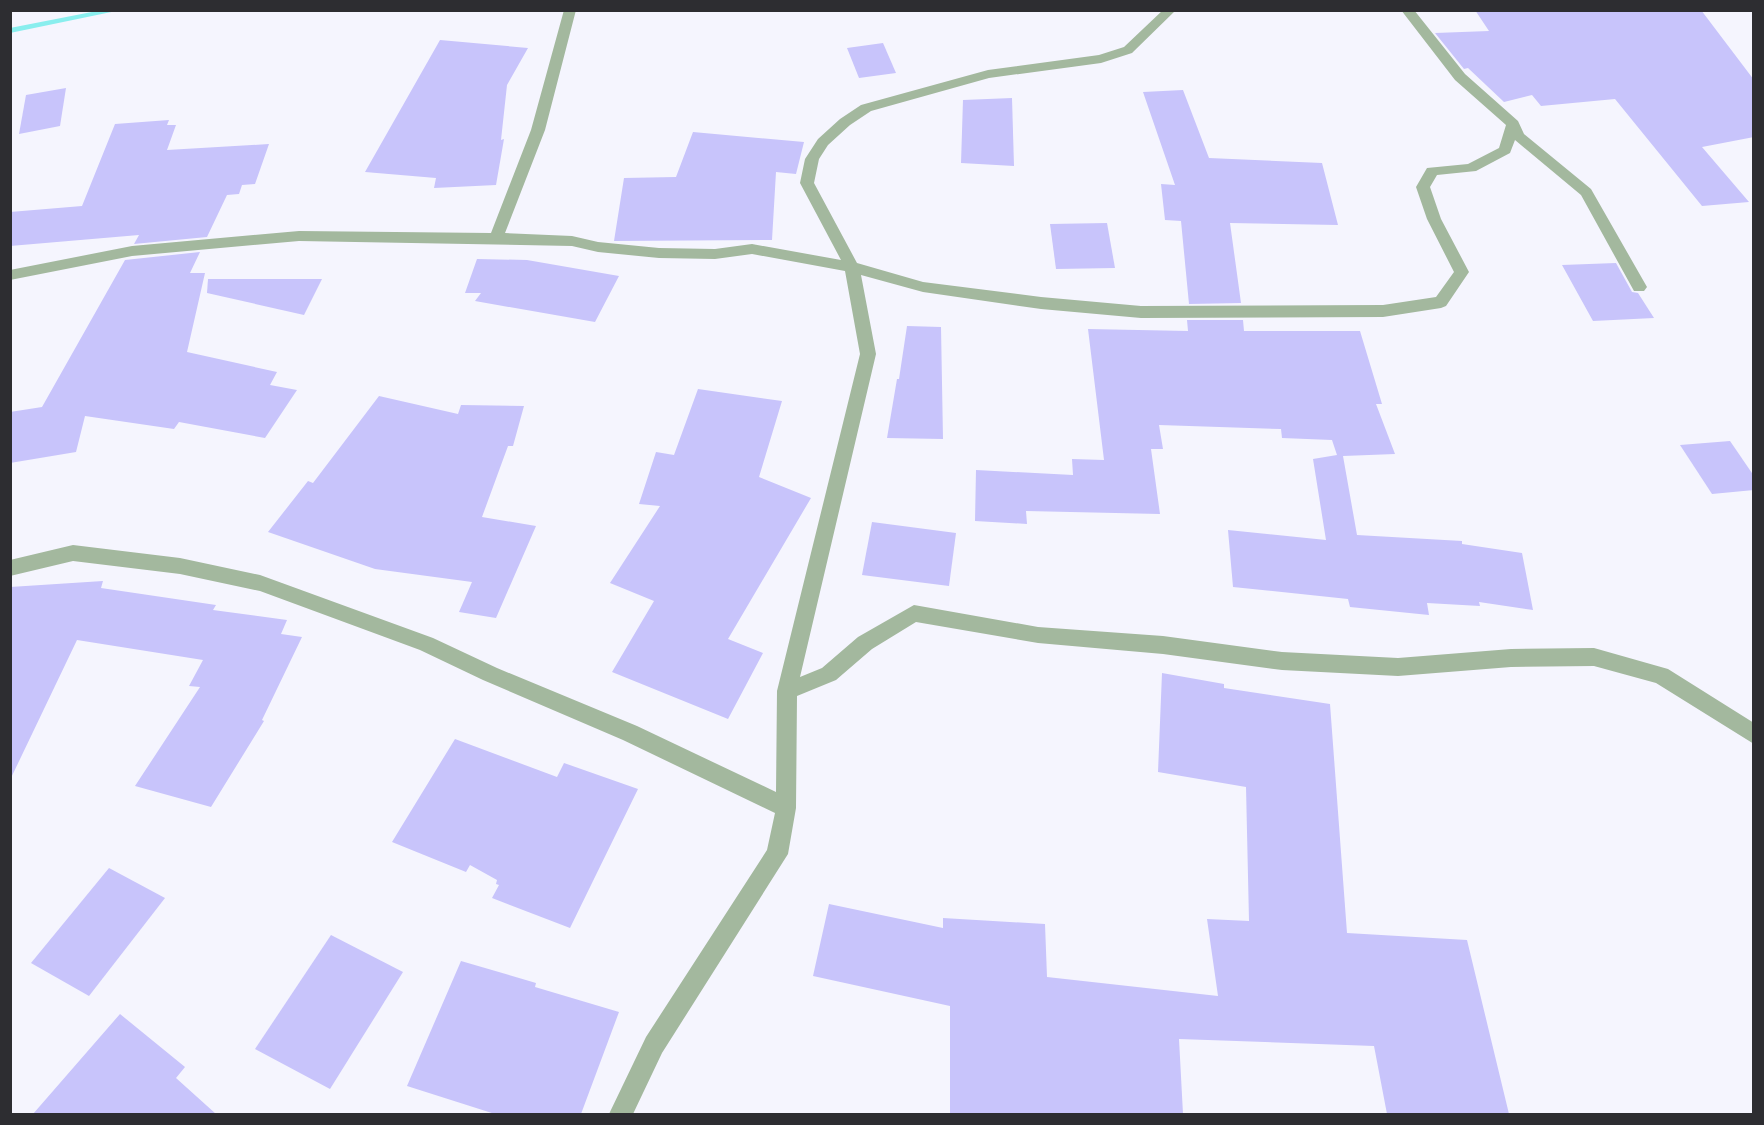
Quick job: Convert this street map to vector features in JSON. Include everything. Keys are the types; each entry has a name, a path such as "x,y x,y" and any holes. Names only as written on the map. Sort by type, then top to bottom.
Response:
{"street":[{"path":"496,238 537,130 570,10"},
{"path":"621,1114 654,1045 777,854 786,808 787,691 868,354 852,267 807,183 812,159 823,142 845,122 866,108 988,74 1101,59 1128,50 1170,10"},
{"path":"1407,10 1460,77 1513,124 1518,136 1586,192 1639,287"},
{"path":"10,275 132,251 299,236 496,238 572,241 598,247 659,253 715,254 752,249 852,267 923,287 1041,303 1141,312 1383,310 1441,302 1462,272 1434,219 1423,187 1432,171 1471,168 1505,150 1513,124"},
{"path":"10,568 73,553 180,566 260,583 426,644 490,674 630,733 786,808"},
{"path":"787,691 830,674 865,643 914,613 1038,636 1163,645 1282,662 1398,667 1511,658 1594,657 1661,675 1754,735"}],"building":[{"path":"1475,10 1701,10 1754,80 1754,137 1702,147 1749,202 1702,206 1615,99 1541,106 1532,95 1504,102 1468,68 1464,69 1435,33 1489,31"},
{"path":"440,40 528,48 507,85 501,140 504,139 496,185 434,188 436,178 365,172"},
{"path":"883,43 896,73 859,78 847,48"},
{"path":"66,88 60,126 19,134 26,95"},
{"path":"1183,90 1209,158 1322,163 1338,225 1230,223 1241,303 1189,304 1181,221 1165,220 1161,184 1175,185 1143,92"},
{"path":"1012,98 1014,166 961,163 963,100"},
{"path":"169,120 167,125 176,125 167,150 269,144 255,184 242,185 239,194 227,195 207,237 134,244 139,235 10,246 10,212 82,206 115,124"},
{"path":"693,132 804,142 796,174 776,172 772,240 614,241 624,178 676,177"},
{"path":"1107,223 1115,268 1056,269 1050,224"},
{"path":"200,252 190,273 205,273 187,352 277,372 270,385 297,390 265,438 179,422 174,429 85,416 76,452 10,463 10,412 42,407 125,260"},
{"path":"477,259 527,260 619,276 595,322 475,301 481,293 465,293"},
{"path":"1616,263 1632,292 1638,293 1654,318 1593,321 1562,265"},
{"path":"208,279 322,279 304,315 207,293"},
{"path":"1187,320 1243,320 1244,331 1360,331 1382,404 1376,404 1395,454 1343,456 1357,535 1462,541 1462,544 1522,553 1533,610 1479,602 1480,606 1427,603 1429,615 1350,607 1348,599 1233,587 1228,530 1326,540 1313,459 1337,455 1332,440 1282,438 1281,429 1159,425 1163,449 1151,449 1160,514 1026,511 1027,524 975,521 976,470 1073,475 1072,459 1104,460 1088,329 1188,331"},
{"path":"907,326 941,327 943,439 887,438"},
{"path":"698,389 782,401 759,477 811,498 728,639 763,653 728,719 612,672 654,601 610,583 660,506 639,504 656,452 674,455"},
{"path":"379,396 458,414 461,405 524,406 513,446 508,446 482,517 536,526 496,618 459,612 472,582 375,569 268,532 308,481 313,483"},
{"path":"1730,441 1754,476 1754,490 1712,494 1680,445"},
{"path":"872,522 956,533 949,586 862,575"},
{"path":"103,581 101,588 216,605 213,610 287,620 281,634 302,637 262,720 264,721 211,807 135,786 200,687 189,686 203,660 77,640 10,780 10,587"},
{"path":"1162,673 1224,684 1224,688 1330,704 1347,933 1467,940 1509,1114 1387,1114 1374,1046 1179,1039 1183,1114 950,1114 950,1006 813,976 829,904 943,928 943,918 1045,924 1047,977 1218,996 1207,919 1249,921 1246,787 1158,772"},
{"path":"455,739 557,777 564,763 638,789 570,928 492,898 499,885 496,884 497,880 470,865 466,872 392,842"},
{"path":"109,868 165,898 89,996 31,963"},
{"path":"331,935 403,972 330,1089 255,1049"},
{"path":"461,961 536,983 535,987 619,1012 581,1114 495,1114 407,1086"},
{"path":"120,1014 185,1067 176,1078 216,1114 33,1114"}],"waterway":[{"path":"10,31 117,10"}]}
